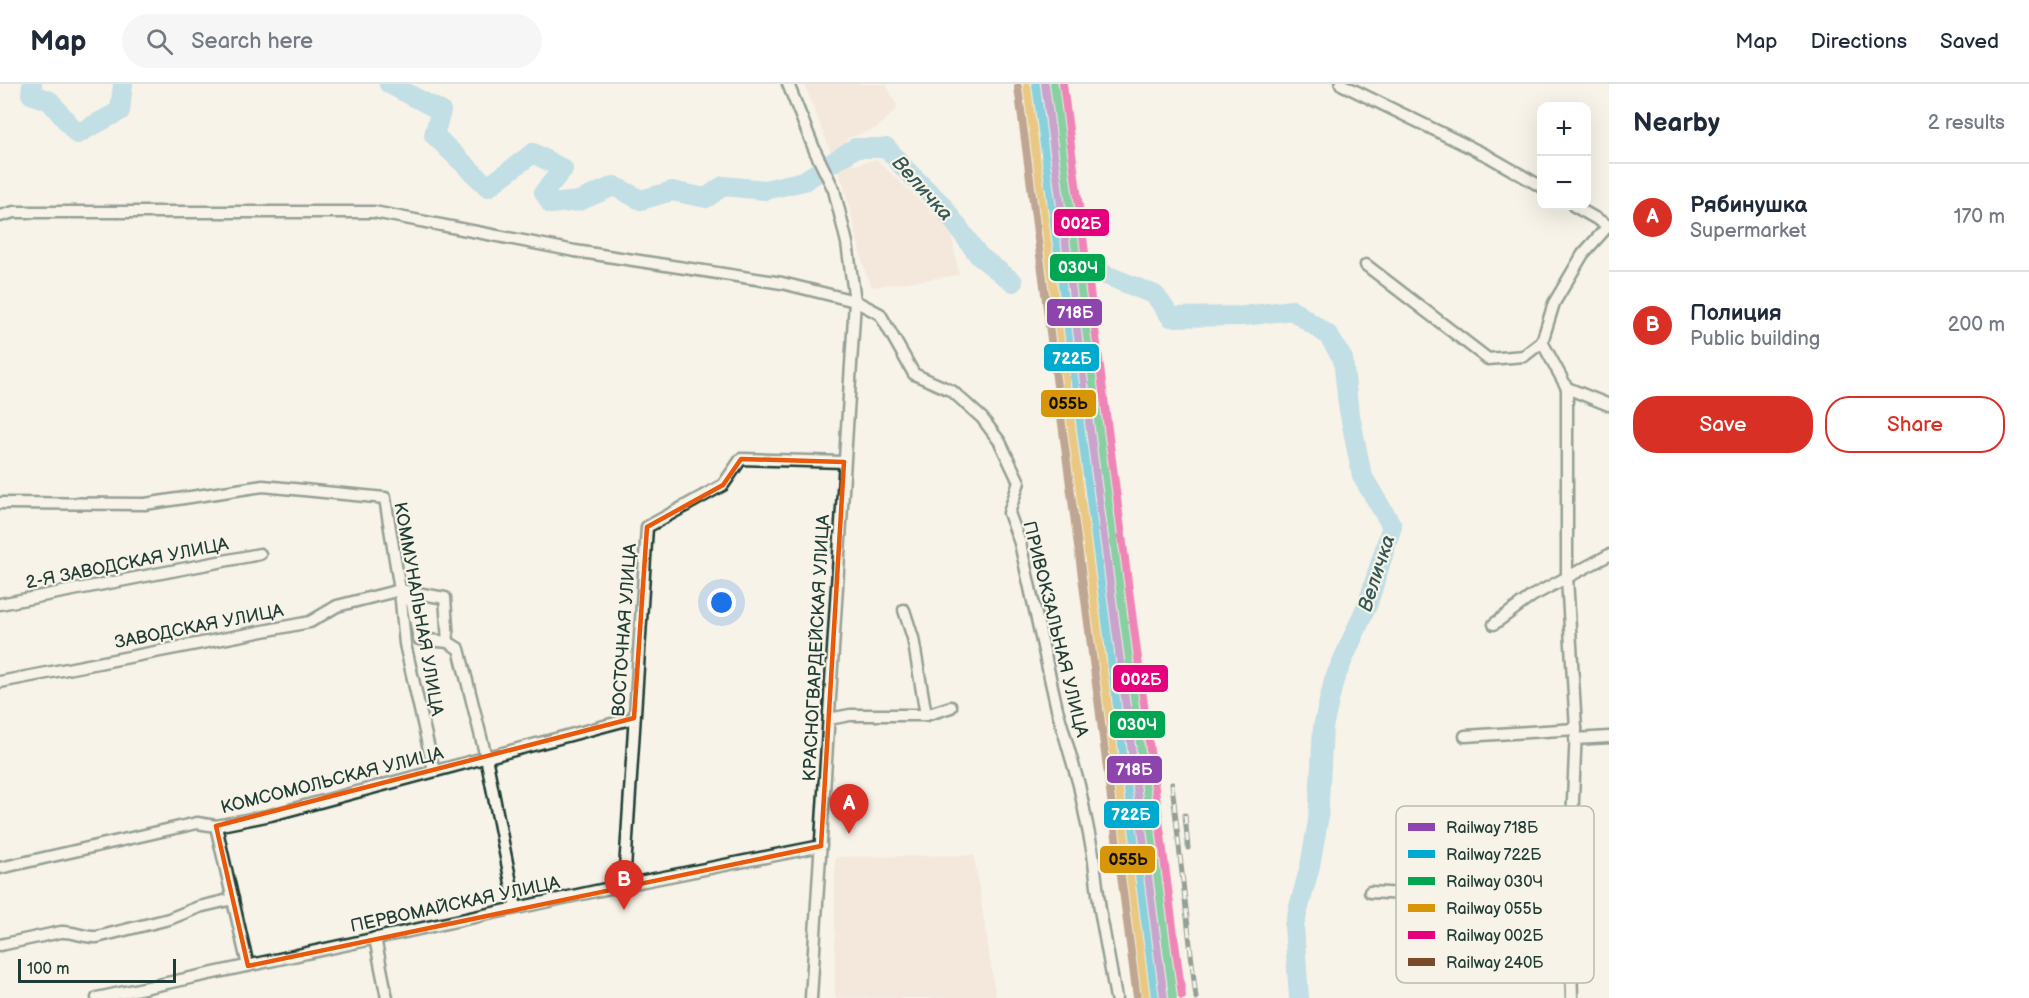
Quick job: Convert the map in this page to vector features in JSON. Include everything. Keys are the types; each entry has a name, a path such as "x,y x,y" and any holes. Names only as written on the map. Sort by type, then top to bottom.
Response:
{"street":[{"name":"КРАСНОГВАРДЕЙСКАЯ УЛИЦА","path":"788,84 815,151 834,190 847,243 855,301 811,998"},
{"path":"1341,84 1488,156 1537,184"},
{"path":"1366,265 1488,359 1524,356 1542,342 1554,303 1583,255 1609,226 1581,210"},
{"name":"ПРИВОКЗАЛЬНАЯ УЛИЦА","path":"0,216 14,212 374,212 575,251 782,283 855,301 880,314 914,374 952,391 982,418 1000,442 1019,482 1010,513 1020,543 1057,709 1079,785 1093,854 1100,910 1116,998"},
{"path":"1542,342 1567,388 1567,578 1575,734 1572,806"},
{"path":"1567,388 1609,405"},
{"name":"ВОСТОЧНАЯ УЛИЦА","path":"624,885 647,527 723,485 741,459 844,462"},
{"name":"КОММУНАЛЬНАЯ УЛИЦА","path":"0,503 145,504 263,486 385,498 400,591 405,645 434,771"},
{"name":"2-Я ЗАВОДСКАЯ УЛИЦА","path":"0,604 260,554"},
{"path":"1494,624 1532,597 1609,555"},
{"path":"400,591 445,598 447,642"},
{"path":"400,591 412,603 419,639 447,642 459,650 486,757 516,908"},
{"name":"ЗАВОДСКАЯ УЛИЦА","path":"0,682 310,622 337,606 400,591"},
{"path":"904,610 913,638 927,715"},
{"path":"829,719 850,714 927,715 951,707"},
{"name":"КОМСОМОЛЬСКАЯ УЛИЦА","path":"0,868 197,823 216,826 271,815 634,718"},
{"path":"1465,736 1575,734 1609,737"},
{"path":"216,826 248,966"},
{"name":"ПЕРВОМАЙСКАЯ УЛИЦА","path":"98,998 133,994 375,938 821,846"},
{"path":"1370,892 1396,894"},
{"path":"0,945 69,931 90,938 97,937 169,919 199,907 233,899"},
{"path":"375,938 387,998"},
{"path":"1572,983 1572,998"}],"highlighted area":[{"path":"741,459 844,462 821,846 248,966 216,826 634,718 647,527 723,485"}],"shaded area":[{"path":"804,84 886,84 898,108 877,128 846,139 854,165 876,159 951,230 959,275 872,287 865,272 844,186"},
{"path":"974,855 996,998 835,998 835,857"}],"waterway":[{"name":"Величка","path":"32,84 31,94 50,101 77,134 120,111 123,84"},
{"name":"Величка","path":"389,84 441,111 434,135 488,187 533,153 563,169 544,192 551,204 579,201 614,186 641,200 672,191 706,198 723,186 765,190 804,181 855,148 887,148 942,205 979,256 1013,282"},
{"name":"Величка","path":"1096,271 1155,295 1171,317 1244,316 1292,310 1328,335 1343,359 1348,405 1362,476 1392,526 1368,603 1334,680 1323,727 1318,821 1310,866 1294,926 1299,998"}],"railway":[{"path":"1053,84 1139,756 1159,883"},
{"path":"1072,403 1124,823"},
{"path":"1172,784 1196,998"},
{"path":"1185,815 1188,848"}],"rail line":[{"name":"718Б","path":"1045,84 1164,998"},
{"name":"030Ч","path":"1054,84 1173,997"},
{"name":"002Б","path":"1063,84 1182,996"},
{"name":"722Б","path":"1036,85 1155,998"},
{"name":"055Ь","path":"1027,86 1146,998"},
{"name":"240Б","path":"1018,87 1137,998"}],"place":[{"name":"Рябинушка","path":"849,834"},
{"name":"Полиция","path":"624,910"}]}
